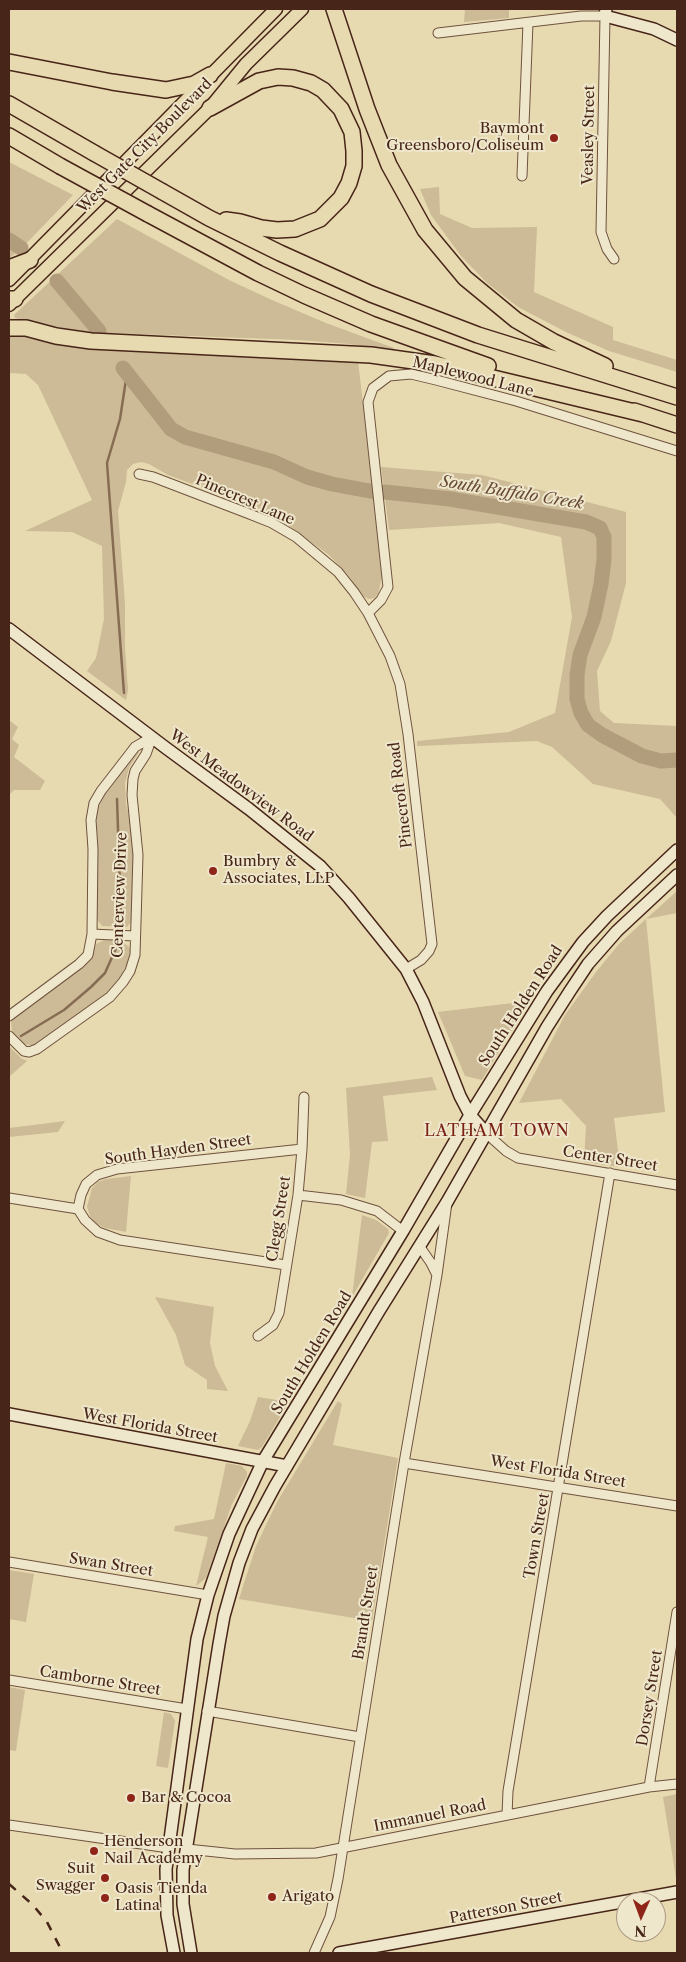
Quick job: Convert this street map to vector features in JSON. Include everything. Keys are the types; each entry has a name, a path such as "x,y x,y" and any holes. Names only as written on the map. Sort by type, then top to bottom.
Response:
{"highway":[{"path":"334,9 367,109 389,165 425,230 445,255 465,278 516,320 554,342 654,390"},
{"path":"9,62 112,82 166,90 194,84 210,74"},
{"path":"210,108 259,81 278,77 293,78 311,83 323,90 341,109 352,132 354,151 354,166 349,183 341,198 320,219 294,229 277,230 210,218"},
{"path":"9,104 210,218 371,294 478,335 677,397"},
{"path":"9,138 258,273 371,324 466,360 677,425"},
{"path":"9,268 30,260"},
{"path":"9,328 26,328 56,336 91,341 371,355 435,364 643,414"}],"main road":[{"name":"West Gate City Boulevard","path":"9,280 126,159 160,128 210,74 276,9"},
{"name":"West Gate City Boulevard","path":"11,301 157,157 210,108 246,64 302,9"},
{"path":"606,12 677,40"},
{"name":"West Meadowview Road","path":"9,629 249,809 320,866 349,898 406,969 423,1002 456,1088 470,1115 486,1134"},
{"name":"South Holden Road","path":"174,1953 166,1915 165,1895 169,1848 187,1709 197,1639 208,1595 229,1534 264,1461 403,1231 517,1037 569,960 607,916 677,850"},
{"path":"182,1885 207,1711 224,1616 239,1563 252,1529 379,1311 420,1248 547,1027 588,964 617,932 677,875"},
{"name":"West Florida Street","path":"9,1414 287,1466"},
{"path":"169,1848 175,1854 182,1885 191,1953"},
{"name":"Patterson Street","path":"339,1953 677,1892"}],"street":[{"path":"438,33 606,12"},
{"name":"Veasley Street","path":"606,12 601,232 607,249 614,259"},
{"path":"522,176 528,23"},
{"name":"Maplewood Lane","path":"368,613 381,600 388,587 368,402 373,388 389,376 410,374 465,387 677,451"},
{"name":"Pinecrest Lane","path":"139,474 153,477 248,513 272,523 296,537 338,572 368,613"},
{"name":"Pinecroft Road","path":"368,613 390,656 400,684 409,743 432,944 421,960 406,969"},
{"name":"Centerview Drive","path":"9,1016 88,955 92,934 92,820 94,804 101,790 135,747 152,737"},
{"name":"Centerview Drive","path":"9,1036 19,1049 32,1052 110,997 130,971 135,954 138,848 132,795 133,779 135,771 146,754 152,737"},
{"path":"92,934 135,936"},
{"name":"Clegg Street","path":"258,1336 273,1325 279,1313 298,1195 304,1097"},
{"name":"Center Street","path":"486,1134 506,1151 518,1158 677,1184"},
{"name":"South Hayden Street","path":"78,1208 80,1194 86,1184 97,1175 117,1169 302,1148"},
{"name":"Town Street","path":"507,1815 508,1791 610,1173"},
{"path":"298,1195 341,1200 377,1211 403,1231"},
{"path":"9,1198 78,1208 85,1220 98,1232 120,1240 286,1265"},
{"name":"Brandt Street","path":"314,1953 330,1917 343,1848 404,1462 437,1275 447,1202"},
{"path":"420,1248 437,1275"},
{"name":"West Florida Street","path":"404,1462 677,1506"},
{"name":"Swan Street","path":"9,1562 208,1595"},
{"name":"Dorsey Street","path":"650,1788 677,1612"},
{"name":"Camborne Street","path":"9,1680 187,1709"},
{"path":"207,1711 360,1737"},
{"name":"Immanuel Road","path":"187,1849 235,1854 316,1853 677,1784"},
{"path":"9,1825 169,1848"}],"shaded area":[{"path":"465,9 509,9 509,18 464,22"},
{"path":"9,162 73,195 18,252 9,258"},
{"path":"439,187 440,214 472,228 537,227 534,292 613,327 613,340 677,360 677,372 609,351 566,332 518,307 487,283 461,256 431,215 420,189"},
{"path":"117,219 229,280 326,323 394,348 392,351 349,344 299,340 81,332 15,318 14,315"},
{"path":"9,332 34,337 47,342 104,349 250,354 275,358 358,361 381,558 382,577 378,594 374,598 369,599 363,596 349,576 329,555 282,521 257,508 168,475 149,464 141,462 133,464 127,470 126,482 118,511 125,604 128,690 126,700 87,671 96,658 104,619 102,546 72,532 25,531 92,500 38,385 26,374 9,373"},
{"path":"381,467 482,475 626,512 626,583 611,641 597,671 600,711 614,723 677,726 677,818 660,799 593,784 552,747 537,741 417,746 417,741 509,732 555,713 572,617 561,537 499,523 389,530"},
{"path":"9,720 18,727 12,739 19,745 14,757 45,781 40,790 14,790 9,795"},
{"path":"138,749 139,752 129,768 125,783 126,804 131,823 134,850 131,922 127,927 102,926 96,918 98,844 96,813 103,797"},
{"path":"677,891 677,913 646,919"},
{"path":"646,919 665,1112 614,1118 620,1167 584,1162 586,1126 561,1099 519,1103 565,1015 619,944"},
{"path":"104,940 122,941 129,947 127,964 116,984 107,993 34,1046 19,1041 12,1032 11,1022 14,1017 86,964 91,959 96,944"},
{"path":"529,1001 482,1080 465,1076 438,1012"},
{"path":"9,1046 21,1058 27,1061 9,1077"},
{"path":"432,1077 437,1090 383,1096 388,1141 372,1142 365,1198 346,1194 350,1155 346,1088"},
{"path":"65,1121 58,1132 9,1137 9,1128"},
{"path":"131,1176 126,1232 105,1228 97,1224 90,1216 87,1207 92,1188 98,1182 106,1179"},
{"path":"362,1215 376,1220 388,1229 389,1233 352,1297"},
{"path":"155,1297 214,1307 210,1343 215,1366 228,1391 207,1389 207,1380 185,1365 176,1335"},
{"path":"258,1397 289,1402 262,1447 258,1450 238,1446 250,1421"},
{"path":"338,1401 342,1404 333,1445 398,1458 372,1621 239,1599 256,1546 277,1502"},
{"path":"226,1463 242,1466 247,1472 247,1476 232,1504 206,1578 196,1586 208,1537 174,1531 175,1526 214,1519"},
{"path":"9,1570 34,1574 26,1622 9,1619"},
{"path":"9,1687 25,1690 16,1751 9,1750"},
{"path":"164,1712 171,1714 175,1721 168,1768 156,1766"},
{"path":"677,1794 677,1878 676,1878 663,1797"}],"waterway":[{"name":"South Buffalo Creek","path":"9,240 21,248"},
{"name":"South Buffalo Creek","path":"57,281 99,331"},
{"name":"South Buffalo Creek","path":"123,368 171,429 185,437 274,462 307,477 375,492"},
{"path":"124,693 107,463 120,419 127,373"},
{"name":"South Buffalo Creek","path":"385,492 450,499 586,522 600,528 604,537 601,584 594,617 580,655 577,675 577,699 581,713 588,725 602,735 642,756 661,761 677,760"},
{"path":"117,799 121,918"},
{"path":"21,1036 64,1010 91,987 105,973 117,946"}],"railway":[{"path":"9,1884 33,1905 47,1922 63,1953"}],"place":[{"name":"Baymont Greensboro/Coliseum","path":"554,138"},
{"name":"Bumbry & Associates, LLP","path":"213,871"},
{"name":"Bar & Cocoa","path":"131,1798"},
{"name":"Henderson Nail Academy","path":"94,1851"},
{"name":"Suit Swagger","path":"105,1878"},
{"name":"Arigato","path":"272,1897"},
{"name":"Oasis Tienda Latina","path":"105,1898"}],"district":[{"name":"LATHAM TOWN","path":"497,1131"}]}
